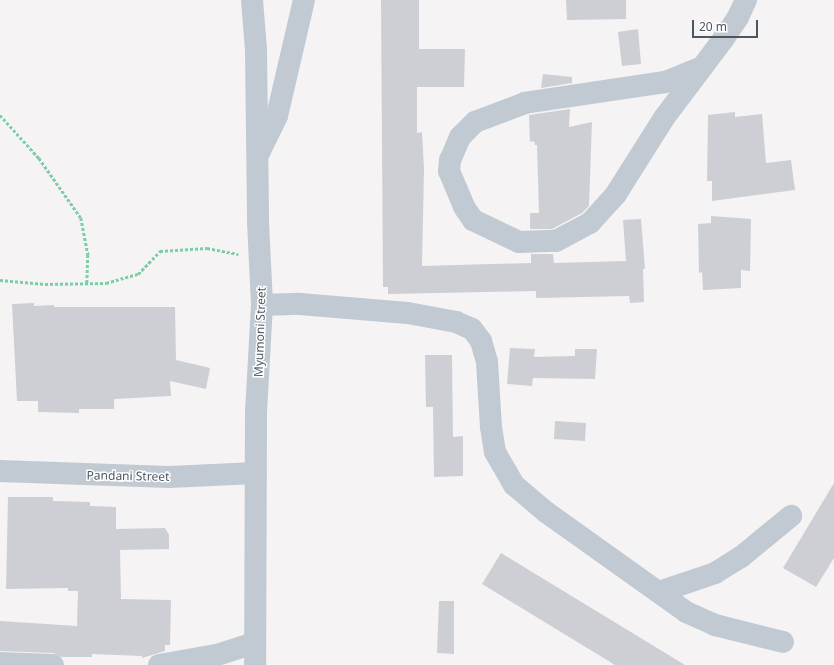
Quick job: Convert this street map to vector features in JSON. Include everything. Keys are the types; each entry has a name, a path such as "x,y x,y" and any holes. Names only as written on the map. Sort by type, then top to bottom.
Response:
{"street":[{"name":"Myumoni Street","path":"252,0 256,50 257,157 262,305 256,473 255,665"},
{"path":"257,157 277,116 304,0"},
{"path":"700,68 664,82 525,103 475,122 460,137 450,160 449,171 464,207 473,220 519,242 541,243 569,236 590,223 604,209 664,118 738,18 746,0"},
{"path":"262,305 300,304 408,313 456,322 472,329 481,341 487,362 490,427 495,452 514,485 546,512 686,612 715,625 783,642"},
{"name":"Pandani Street","path":"0,471 169,477 256,473"},
{"path":"659,592 715,573 741,557 791,516"},
{"path":"159,665 217,655 255,643"},
{"path":"0,663 54,665"}],"path":[{"path":"0,115 39,158 81,218 88,255 87,284"},
{"path":"0,280 34,284 87,284 113,282 138,274 160,251 207,248 261,261"}],"building":[{"path":"381,0 419,0 419,49 465,49 464,87 417,87 417,133 422,132 424,169 422,266 531,263 531,254 553,254 554,263 626,261 623,220 641,219 645,269 643,269 644,302 630,303 629,296 536,298 536,291 388,294 388,287 383,287"},
{"path":"566,0 626,0 626,19 567,20"},
{"path":"638,29 641,64 622,66 618,32"},
{"path":"543,74 572,77 572,83 541,88"},
{"path":"570,109 569,127 592,122 589,206 582,213 552,229 530,229 530,213 539,213 537,145 535,145 534,141 530,142 529,115"},
{"path":"735,112 735,117 762,114 766,163 791,160 795,190 712,201 712,181 707,181 708,115"},
{"path":"711,216 751,219 750,271 741,270 741,288 703,290 702,272 699,273 698,224 711,223"},
{"path":"34,303 34,306 54,305 54,307 175,307 176,360 210,368 206,389 170,381 171,396 114,399 114,409 79,409 79,413 38,412 38,401 17,401 12,304"},
{"path":"510,348 535,349 534,357 575,356 575,349 597,349 595,379 533,378 532,386 507,384"},
{"path":"425,355 452,355 453,437 463,436 463,476 434,477 433,407 426,407"},
{"path":"555,421 586,423 585,441 554,439"},
{"path":"834,483 834,558 816,587 783,568"},
{"path":"8,497 53,497 53,501 90,502 90,506 116,507 116,529 165,528 169,535 169,549 120,550 121,599 171,600 170,645 165,645 165,651 142,658 142,656 92,654 92,657 62,657 53,653 0,651 0,621 77,626 78,591 68,591 68,588 6,589"},
{"path":"501,553 685,665 615,665 482,584"},
{"path":"439,601 454,601 454,654 437,653"}]}
